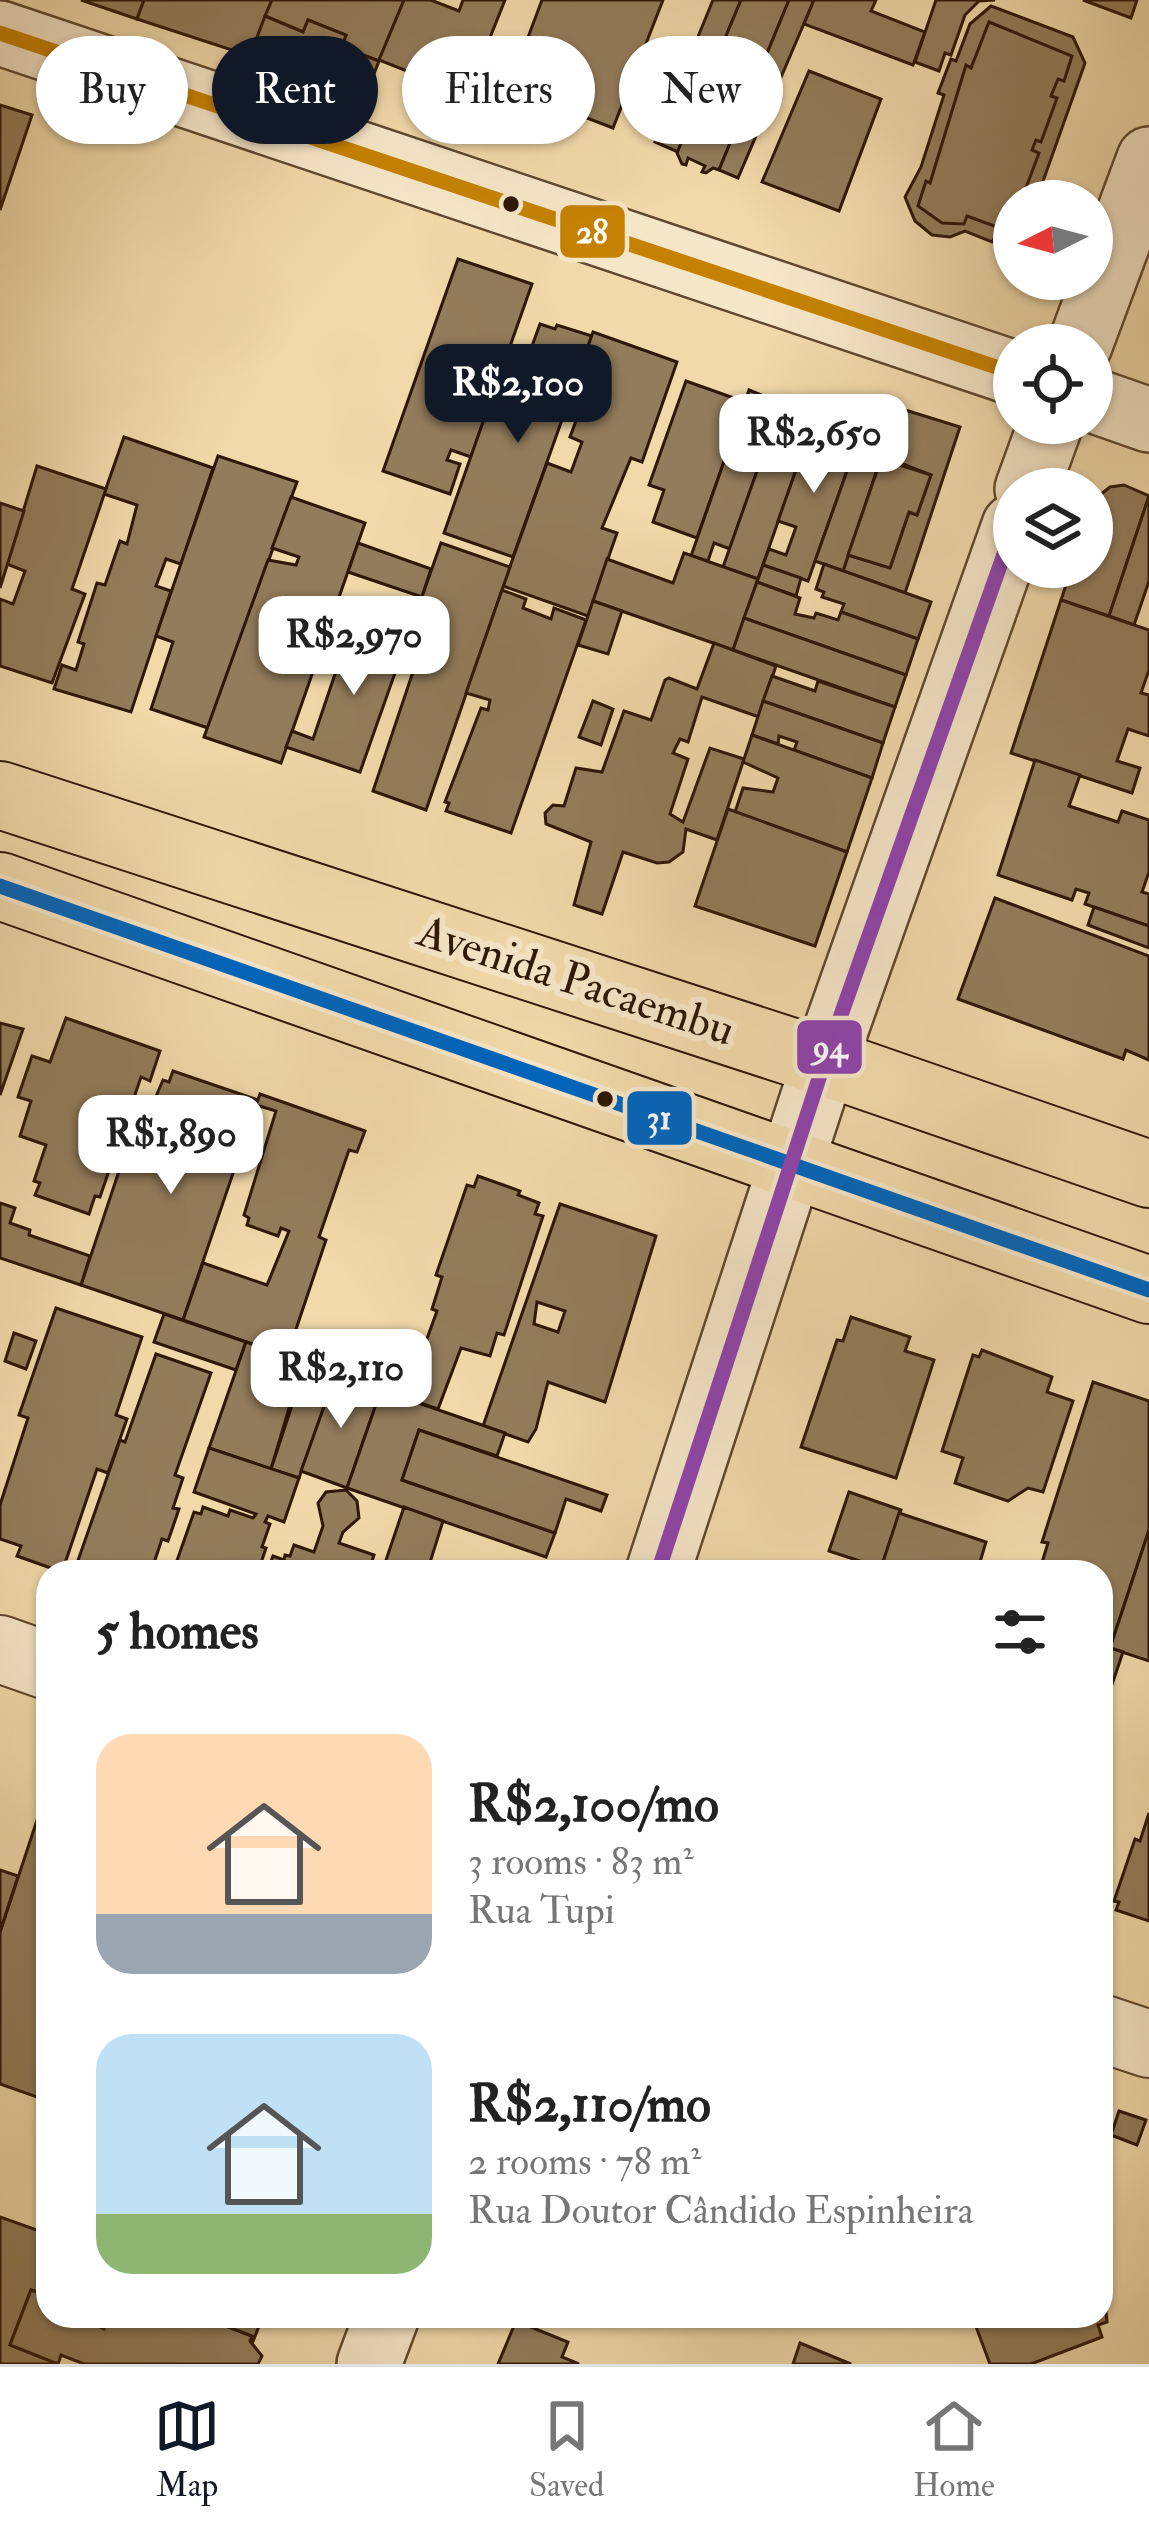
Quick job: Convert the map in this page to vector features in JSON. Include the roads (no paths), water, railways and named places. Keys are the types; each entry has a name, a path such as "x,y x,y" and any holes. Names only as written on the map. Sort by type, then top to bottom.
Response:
{"main road":[{"name":"Avenida Pacaembu","path":"0,795 824,1063 1149,1174"},
{"path":"0,886 1149,1289"}],"street":[{"path":"0,34 993,366"},
{"path":"1088,324 1149,159"},
{"path":"1113,407 1149,420"},
{"path":"662,1560 824,1063 993,585"},
{"path":"0,1649 36,1662"},
{"path":"1113,2032 1149,2044"},
{"path":"369,2364 382,2328"}]}
